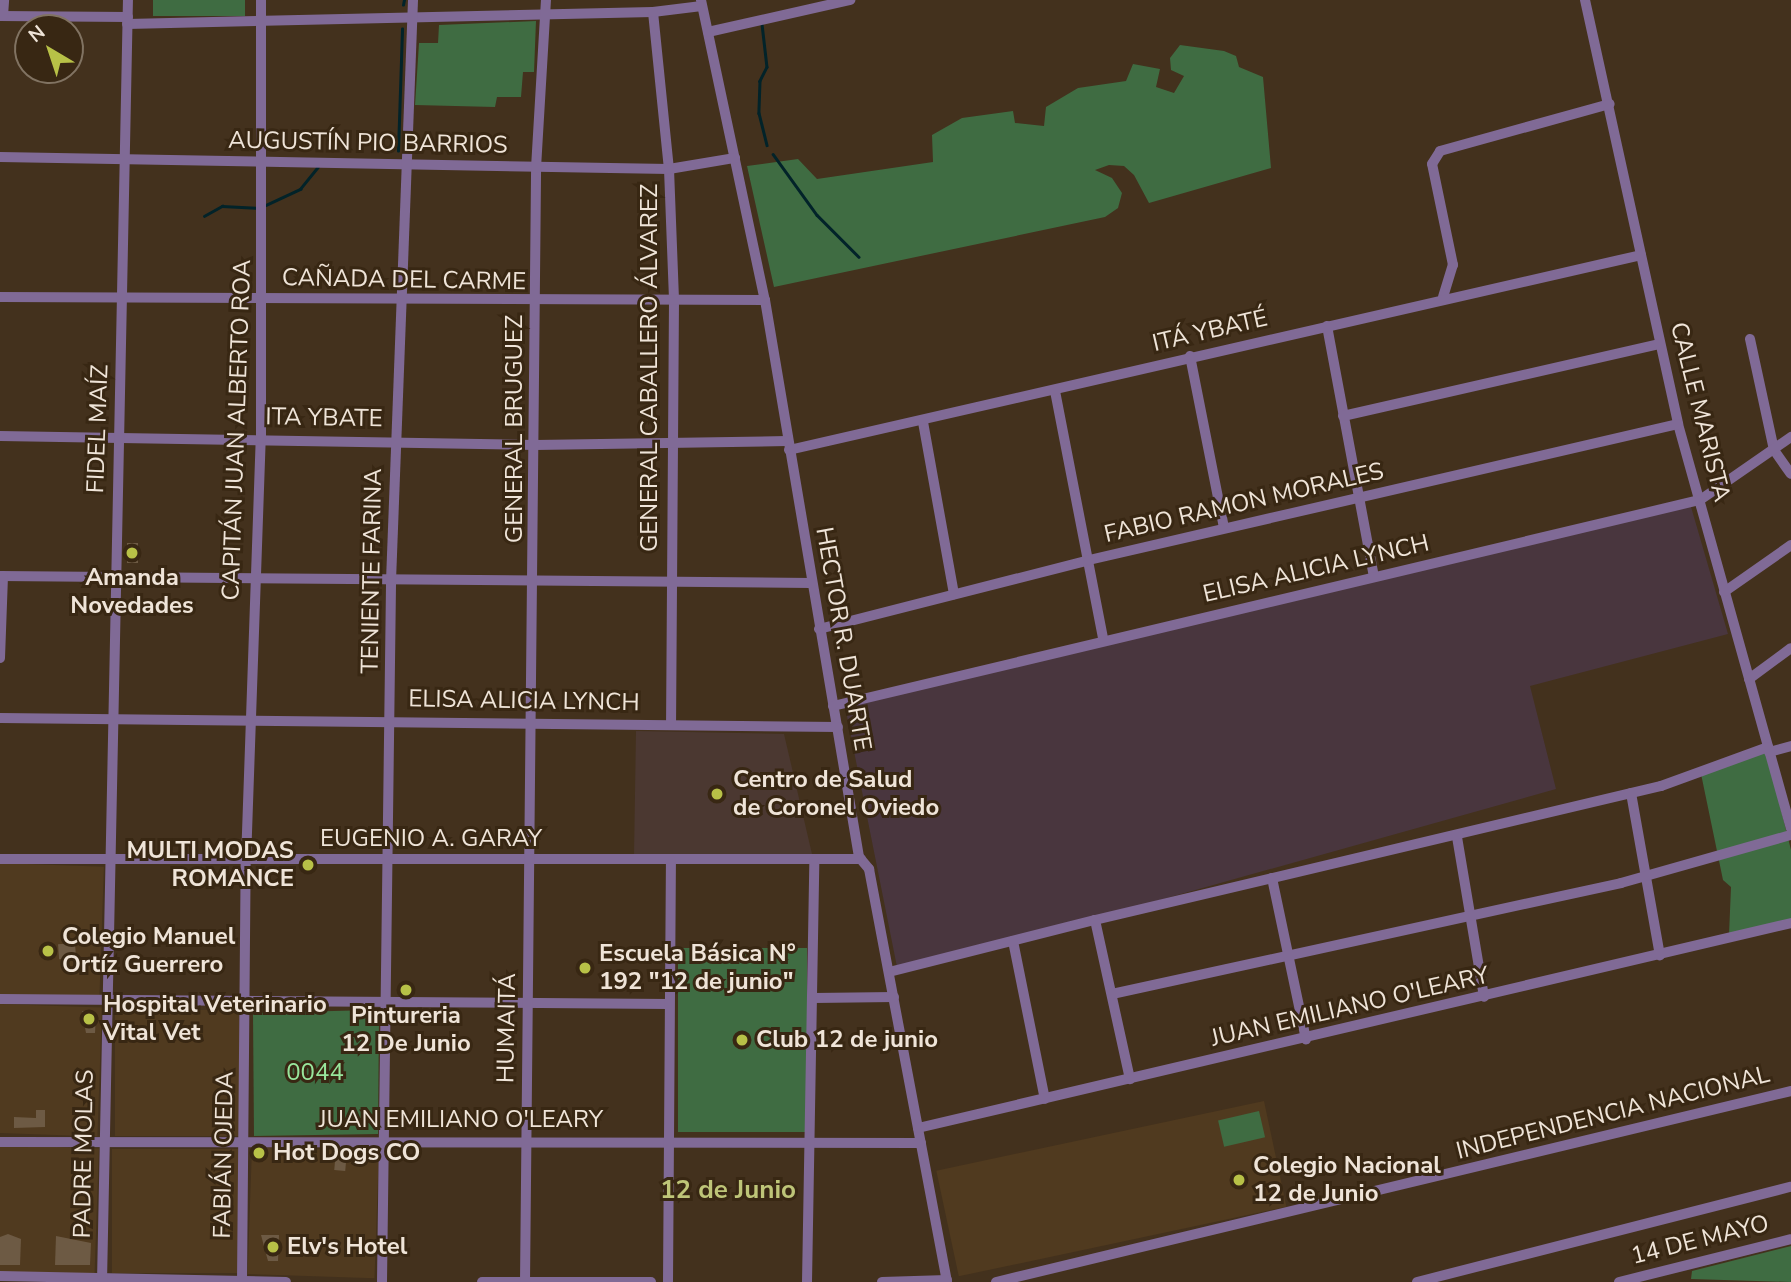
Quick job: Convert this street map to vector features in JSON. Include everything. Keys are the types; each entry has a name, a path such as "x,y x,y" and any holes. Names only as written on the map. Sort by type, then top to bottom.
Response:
{"street":[{"path":"5,0 2,16 261,21 653,12 702,3"},
{"name":"FIDEL MAÍZ","path":"109,860 128,0"},
{"name":"CAPITÁN JUAN ALBERTO ROA","path":"246,861 261,438 261,0"},
{"name":"TENIENTE FARINA","path":"382,1282 383,1143 389,1003 391,581 399,301 412,0"},
{"name":"GENERAL BRUGUEZ","path":"532,859 536,168 546,0"},
{"path":"708,32 850,0"},
{"name":"CALLE MARISTA","path":"1585,0 1610,104 1678,424 1791,829"},
{"name":"HECTOR R. DUARTE","path":"702,3 765,300 833,706 862,859 869,869 947,1281"},
{"name":"GENERAL CABALLERO ÁLVAREZ","path":"653,12 669,169 674,300 671,724"},
{"path":"1443,297 1453,265 1432,164 1446,146 1610,104"},
{"name":"AUGUSTÍN PIO BARRIOS","path":"0,157 669,169 735,158"},
{"name":"ITÁ YBATÉ","path":"395,441 536,445 788,446 923,422 1443,297 1641,255"},
{"name":"CAÑADA DEL CARME","path":"0,297 536,302 765,300"},
{"path":"1327,326 1374,577"},
{"path":"1750,339 1774,450 1791,474"},
{"path":"1343,416 1660,344"},
{"path":"1190,356 1224,528"},
{"path":"1055,391 1103,639"},
{"path":"923,422 954,594"},
{"name":"FABIO RAMON MORALES","path":"820,629 1089,560 1360,500 1678,424"},
{"name":"ITA YBATE","path":"0,436 119,435 395,441"},
{"name":"ELISA ALICIA LYNCH","path":"833,706 1103,639 1700,500 1791,437"},
{"path":"1724,592 1791,545"},
{"path":"0,658 1,576 535,583 811,583"},
{"path":"1749,679 1791,648"},
{"name":"ELISA ALICIA LYNCH","path":"0,718 838,727"},
{"path":"889,972 1272,878 1457,837 1631,793 1768,750 1791,746"},
{"path":"1631,793 1660,954"},
{"path":"1112,994 1287,958 1644,876 1791,835"},
{"path":"1457,837 1484,997"},
{"name":"EUGENIO A. GARAY","path":"0,859 862,859"},
{"name":"HUMAITÁ","path":"525,1282 532,859"},
{"name":"PADRE MOLAS","path":"102,1279 109,860"},
{"path":"807,1282 814,998 814,860"},
{"name":"FABIÁN OJEDA","path":"242,1281 248,1002 246,861"},
{"path":"668,1282 670,861"},
{"path":"1272,878 1306,1039"},
{"path":"1096,920 1130,1079"},
{"name":"JUAN EMILIANO O'LEARY","path":"918,1128 1791,923"},
{"path":"1013,941 1045,1099"},
{"path":"814,998 894,997"},
{"path":"0,999 108,1002 669,1004"},
{"name":"INDEPENDENCIA NACIONAL","path":"996,1282 1791,1091"},
{"name":"JUAN EMILIANO O'LEARY","path":"0,1142 383,1143 667,1140 921,1143"},
{"path":"1417,1282 1791,1187"},
{"name":"14 DE MAYO","path":"1619,1282 1791,1239"},
{"path":"0,1276 286,1282"},
{"path":"882,1282 947,1281"},
{"path":"482,1282 651,1282"}],"shaded area":[{"path":"1689,500 1728,634 1530,686 1556,789 1060,928 897,967 845,706"},
{"name":"Centro de Salud de Coronel Oviedo","path":"636,731 784,734 812,854 634,856"},
{"path":"0,863 104,867 99,1000 0,996"},
{"path":"0,1004 102,1008 97,1136 0,1133"},
{"path":"115,1010 239,1010 239,1136 115,1136"},
{"path":"1264,1101 1286,1207 959,1276 936,1171"},
{"path":"0,1145 99,1148 95,1275 0,1272"},
{"path":"252,1147 379,1151 374,1278 248,1274"},
{"path":"112,1149 238,1149 238,1273 112,1273"}],"green space":[{"path":"153,0 245,0 245,16 153,16"},
{"path":"536,21 534,72 523,72 521,97 497,97 495,107 415,105 419,43 438,43 439,25"},
{"path":"1180,45 1224,51 1236,56 1239,67 1263,77 1271,168 1149,203 1134,175 1124,166 1109,165 1095,170 1112,178 1122,193 1118,208 1105,217 774,287 747,166 798,159 817,179 933,162 932,135 962,118 1013,111 1015,123 1044,126 1046,107 1078,88 1126,81 1133,64 1160,69 1156,87 1174,93 1184,76 1171,70 1170,58"},
{"path":"1766,749 1791,850 1791,919 1729,935 1731,887 1723,880 1700,769"},
{"name":"Club 12 de junio","path":"678,948 807,948 807,1132 678,1132"},
{"name":"0044","path":"373,1010 379,1016 378,1134 254,1136 253,1013"},
{"path":"1259,1111 1265,1137 1224,1147 1218,1120"},
{"path":"1791,1246 1791,1282 1691,1279 1692,1271"}],"building":[{"name":"Amanda Novedades","path":"127,543 138,543 138,563 127,563"},
{"path":"75,943 76,958 59,959 58,944"},
{"name":"Hospital Veterinario Vital Vet","path":"82,1011 96,1015 95,1033 86,1033"},
{"path":"36,1110 45,1110 45,1127 14,1128 14,1117 36,1118"},
{"path":"336,1150 347,1151 345,1171 334,1170"},
{"path":"8,1234 21,1239 20,1265 0,1265 0,1237"},
{"name":"Elv's Hotel","path":"261,1235 279,1235 278,1261 268,1261"},
{"path":"56,1236 91,1243 90,1265 55,1265"}],"waterway":[{"path":"403,5 404,0"},
{"path":"762,24 767,67 760,81 759,113 767,145"},
{"path":"398,151 402,29"},
{"path":"773,154 817,215 859,257"},
{"path":"266,205 300,189 318,167"},
{"path":"204,216 222,206 256,208"}],"place":[{"name":"Amanda Novedades","path":"132,553"},
{"name":"Centro de Salud de Coronel Oviedo","path":"717,794"},
{"name":"MULTI MODAS ROMANCE","path":"308,865"},
{"name":"Colegio Manuel Ortíz Guerrero","path":"48,951"},
{"name":"Escuela Básica N° 192 \"12 de junio\"","path":"585,968"},
{"name":"Pintureria 12 De Junio","path":"406,990"},
{"name":"Hospital Veterinario Vital Vet","path":"89,1019"},
{"name":"Club 12 de junio","path":"742,1040"},
{"name":"Hot Dogs CO","path":"259,1153"},
{"name":"Colegio Nacional 12 de Junio","path":"1239,1180"},
{"name":"Elv's Hotel","path":"273,1247"}],"district":[{"name":"12 de Junio","path":"728,1190"}]}
